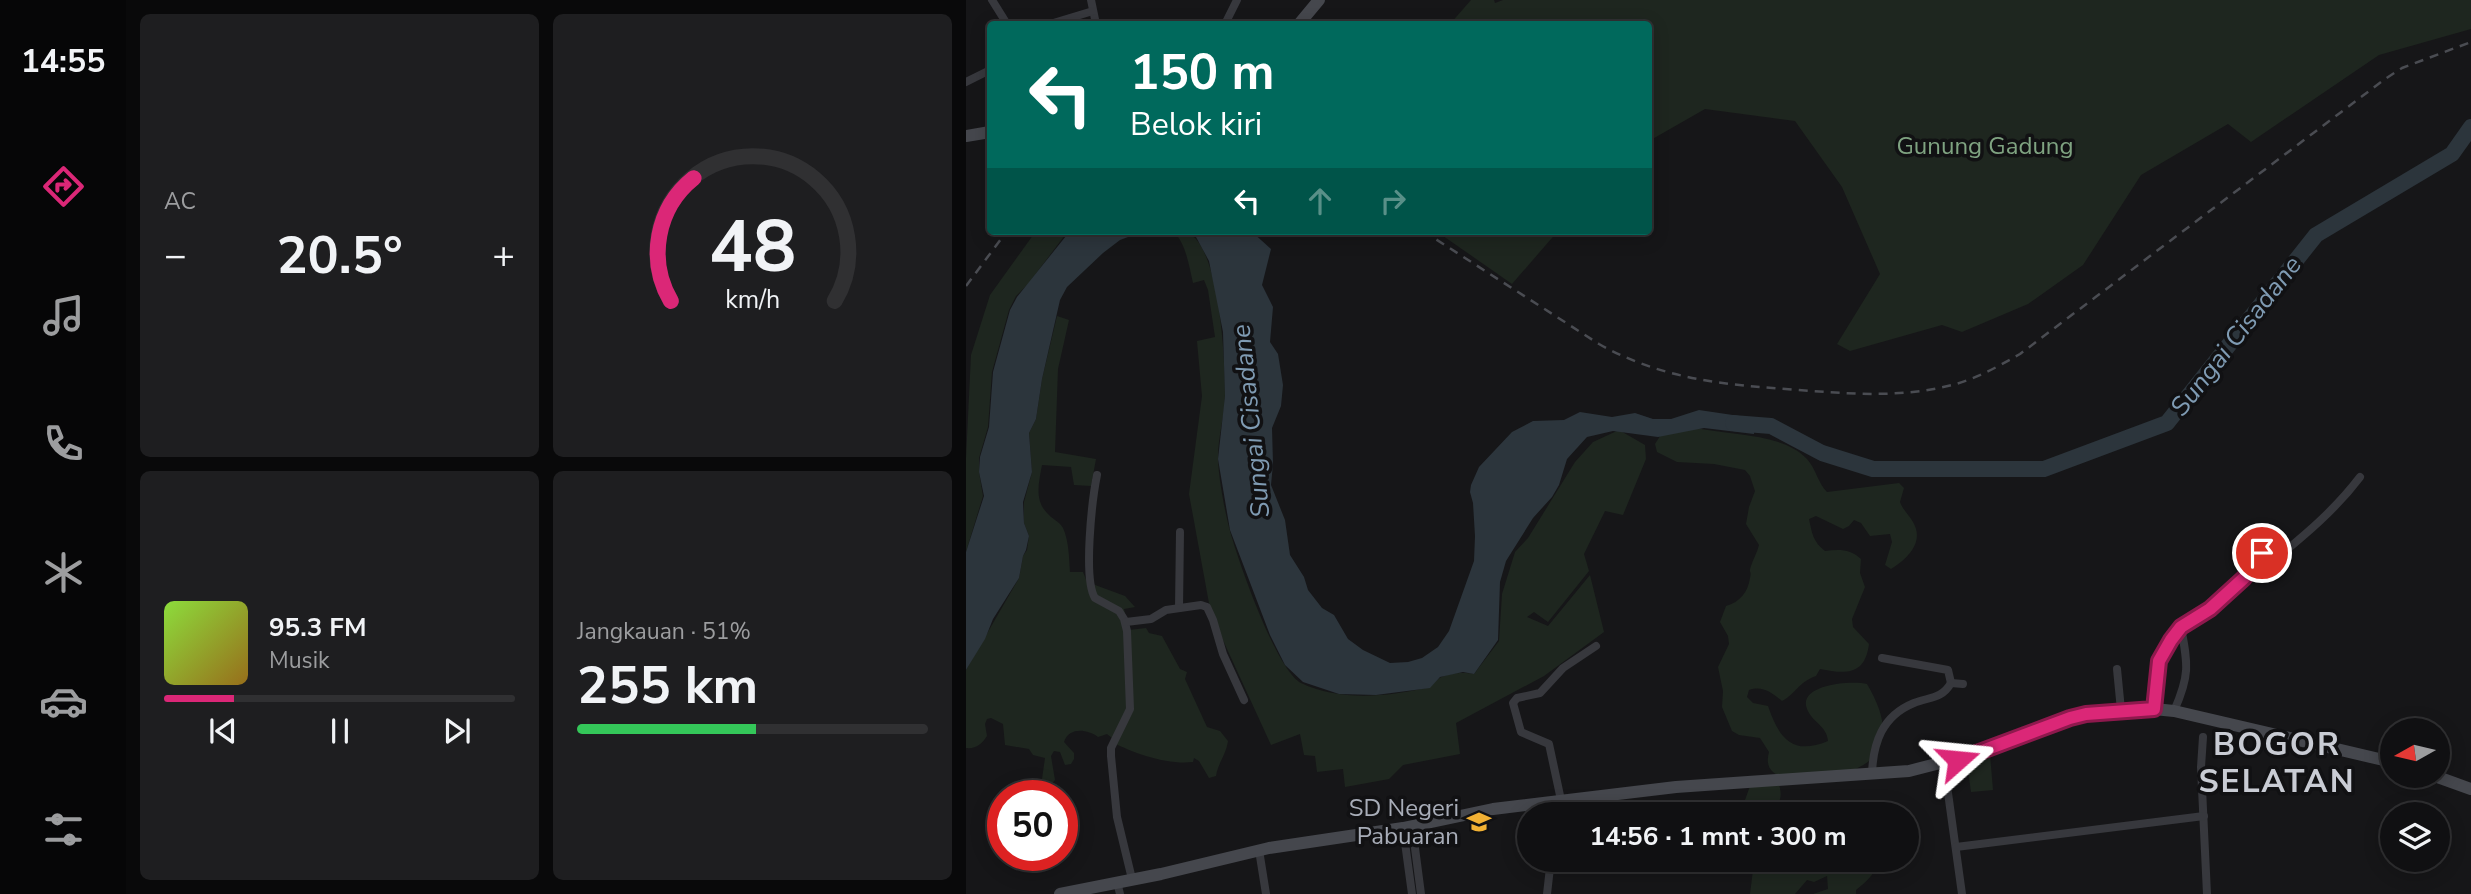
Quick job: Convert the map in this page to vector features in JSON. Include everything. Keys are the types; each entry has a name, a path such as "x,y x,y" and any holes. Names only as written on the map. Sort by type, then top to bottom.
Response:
{"main road":[{"path":"1302,21 1319,0"},
{"path":"966,135 987,132"},
{"path":"1574,802 1676,787 1909,771 1944,764 2070,718 2121,710 2174,711 2380,759"},
{"path":"2450,781 2471,789"},
{"path":"1060,894 1119,888 1132,879 1259,850 1407,827 1475,812 1517,808"}],"street":[{"path":"992,0 1005,21"},
{"path":"1091,0 1095,21"},
{"path":"1226,21 1237,0"},
{"path":"1060,21 1093,11"},
{"path":"966,82 987,72"},
{"path":"1097,475 1092,514 1090,587 1095,598 1119,611 1126,622 1130,709 1111,748 1111,756 1118,817 1132,879"},
{"path":"2154,709 2159,661 2163,650 2181,627 2210,609 2244,578 2259,555 2264,554 2273,561 2296,544 2325,517 2360,477"},
{"path":"1179,608 1180,532"},
{"path":"1126,622 1152,619 1166,610 1201,605 1210,611 1223,654 1244,700"},
{"path":"2174,711 2186,686 2188,667 2181,627"},
{"path":"1553,802 1549,744 1521,732 1513,703 1517,698 1540,693 1563,668 1596,646"},
{"path":"1882,658 1948,670 1951,684"},
{"path":"2117,669 2121,710"},
{"path":"1872,774 1876,741 1893,717 1914,703 1939,696 1951,684 1963,684"},
{"path":"2201,894 2207,894 2201,767 2203,737"},
{"path":"1944,764 1962,894"},
{"path":"1956,847 2204,816"},
{"path":"1407,827 1412,894"},
{"path":"1407,827 1421,894"},
{"path":"1259,850 1266,894"},
{"path":"1547,894 1550,872"}],"green space":[{"name":"Gunung Gadung","path":"1471,0 1494,0 1495,3 1503,0 2471,0 2471,29 2379,55 2251,142 2228,124 2141,175 2083,265 2028,304 1962,332 1942,325 1850,351 1837,344 1880,274 1842,187 1795,121 1705,109 1652,139 1652,21 1453,21"},
{"path":"1033,235 1065,235 1016,296 1009,310 992,372 988,427 979,458 983,496 966,552 966,458 971,355 990,295"},
{"path":"1191,235 1204,252 1211,270 1220,313 1225,394 1218,465 1230,531 1249,588 1270,637 1280,658 1301,683 1331,693 1362,696 1428,687 1450,674 1474,674 1499,641 1502,594 1515,552 1528,538 1575,462 1593,442 1619,430 1645,445 1646,459 1623,515 1605,511 1584,554 1589,571 1548,622 1534,612 1527,617 1548,626 1590,575 1604,632 1544,676 1456,723 1460,754 1403,765 1389,779 1345,787 1343,769 1317,772 1315,756 1304,755 1300,734 1271,745 1211,614 1189,494 1202,396 1197,341 1215,337 1208,290 1204,280 1193,283 1184,248 1177,236"},
{"path":"1442,235 1555,235 1512,284"},
{"path":"1057,316 1069,320 1058,369 1055,452 1096,459 1091,486 1074,485 1071,467 1042,465 1038,490 1040,502 1063,528 1068,544 1070,572 1083,572 1087,582 1125,596 1135,607 1124,609 1129,630 1146,628 1149,633 1162,636 1180,669 1187,672 1185,679 1207,727 1220,731 1228,741 1216,776 1209,778 1199,761 1194,758 1193,762 1162,760 1112,742 1112,738 1107,734 1098,737 1079,731 1070,734 1064,742 1074,753 1071,764 1065,765 1060,752 1054,751 1051,756 1055,780 1042,780 1045,758 1033,755 1029,749 1005,745 1003,724 991,718 987,719 985,724 987,736 983,741 976,747 966,748 966,670 1019,578 1023,556 1027,550 1029,536 1024,523 1024,502 1032,472 1029,433 1036,419 1042,379"},
{"path":"1693,427 1769,439 1796,450 1813,467 1827,492 1899,483 1904,488 1900,502 1916,529 1916,543 1908,555 1891,569 1885,565 1892,542 1890,534 1870,536 1861,523 1854,520 1843,529 1816,516 1809,519 1815,541 1821,548 1825,551 1844,550 1861,559 1860,573 1865,587 1852,619 1853,627 1869,644 1863,662 1845,672 1820,669 1816,676 1782,701 1759,688 1749,690 1747,697 1753,703 1768,706 1777,727 1789,741 1796,745 1816,745 1828,741 1825,732 1807,709 1806,701 1810,694 1818,689 1839,684 1867,684 1878,705 1883,724 1882,740 1877,753 1867,763 1833,775 1796,778 1781,776 1770,768 1769,752 1760,738 1739,735 1732,731 1722,707 1723,691 1718,667 1729,644 1728,636 1720,622 1726,606 1739,599 1749,583 1750,569 1759,545 1746,524 1755,491 1745,470 1714,464 1677,462 1657,452 1655,444 1662,433"},
{"path":"1990,754 1993,790 1971,792 1967,763"},
{"path":"1778,782 1781,792 1778,802 1745,802 1750,786"},
{"path":"1753,872 1873,872 1856,890 1856,894 1813,894 1828,889 1827,876 1814,882 1807,880 1795,894 1750,894"}],"water":[{"path":"1067,235 1133,235 1120,240 1103,253 1067,287 1060,300 1036,419 1029,433 1032,472 1023,502 1024,523 1029,536 1019,578 966,670 966,552 984,496 979,472 980,457 989,427 993,372 1010,310 1017,297"},
{"path":"1193,235 1255,235 1271,249 1262,285 1273,307 1270,342 1278,354 1283,385 1281,406 1272,428 1271,485 1285,520 1290,555 1304,577 1308,590 1322,608 1334,615 1348,639 1363,650 1390,663 1422,658 1438,647 1449,631 1474,561 1471,485 1479,467 1512,432 1533,421 1564,420 1580,412 1612,417 1635,413 1653,419 1671,419 1699,410 1753,418 1754,434 1704,428 1658,437 1613,431 1587,437 1567,459 1559,485 1552,497 1533,518 1506,561 1500,582 1498,640 1474,674 1463,672 1440,677 1430,688 1376,695 1339,694 1303,682 1285,665 1270,635 1230,530 1218,459 1225,396 1223,332 1209,261"}],"waterway":[{"name":"Sungai Cisadane","path":"1733,423 1771,426 1822,453 1873,469 2044,469 2167,423 2316,235 2452,154 2471,127"}],"railway":[{"path":"1429,235 1599,344 1647,366 1696,379 1772,388 1876,394 1933,389 1970,379 2020,354 2385,79 2402,68 2471,42"},
{"path":"966,286 1004,235"}],"place":[{"name":"SD Negeri Pabuaran","path":"1479,822"}],"district":[{"name":"BOGOR SELATAN","path":"2277,762"}],"route":[{"path":"1958,760 2070,718 2121,710 2154,709 2159,661 2163,650 2181,627 2210,609 2244,578 2262,553"}]}
